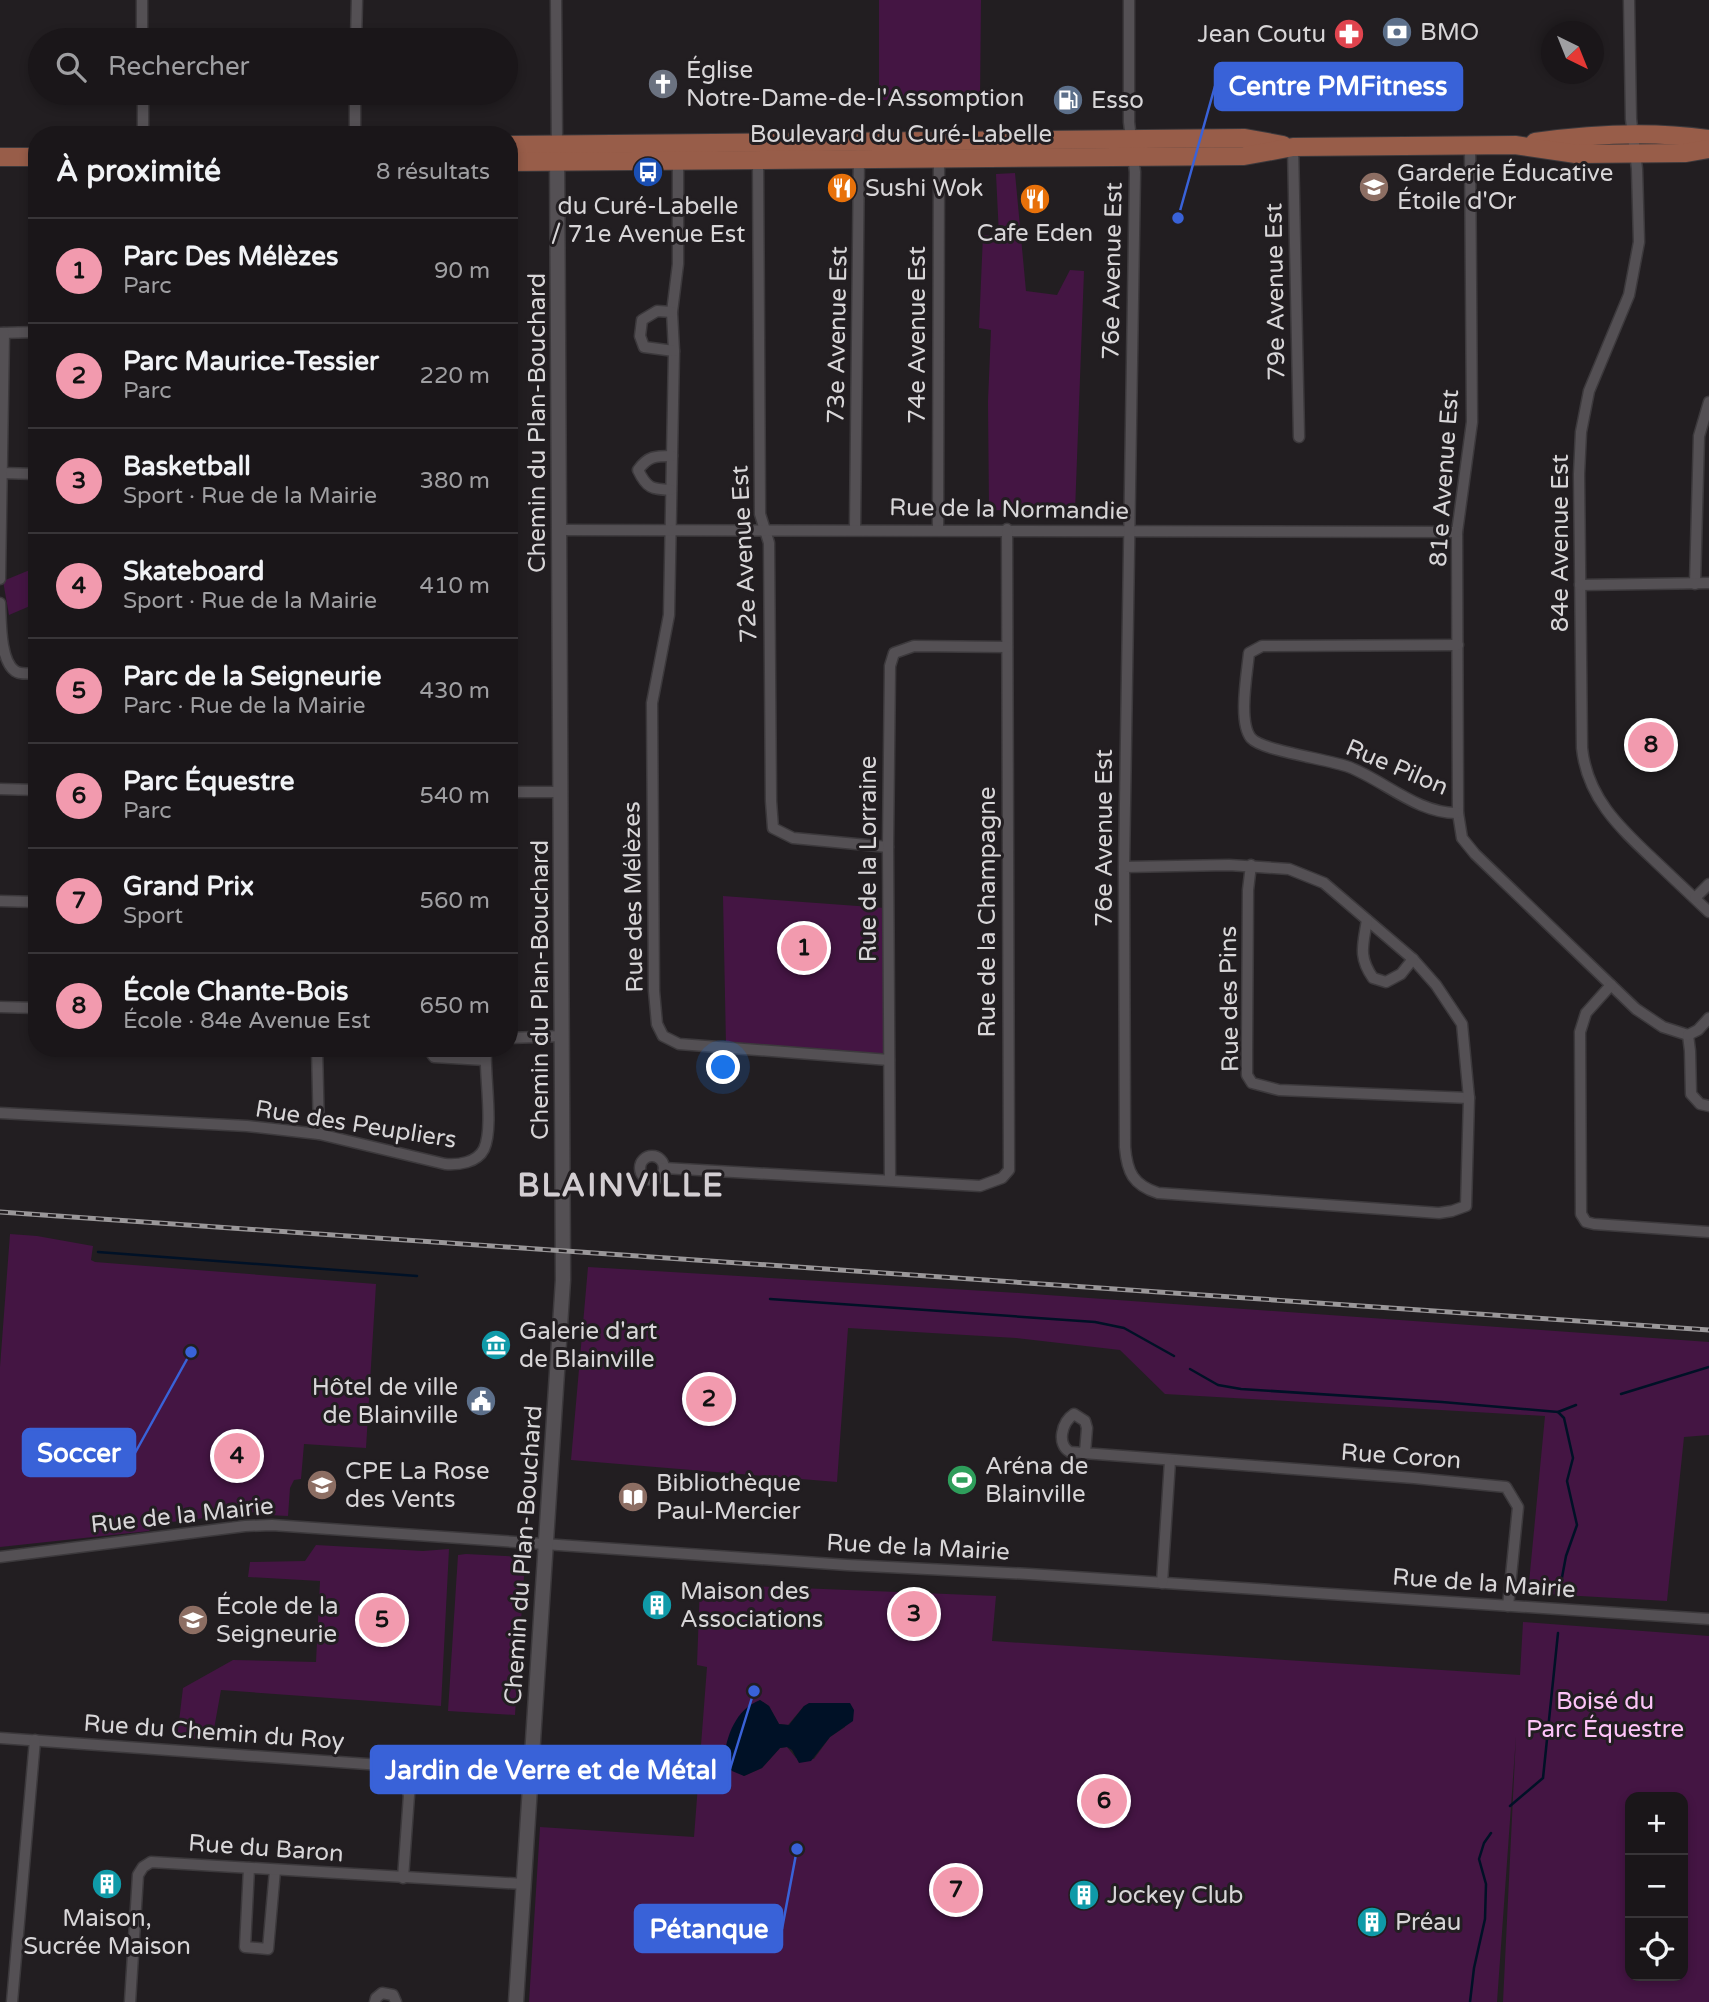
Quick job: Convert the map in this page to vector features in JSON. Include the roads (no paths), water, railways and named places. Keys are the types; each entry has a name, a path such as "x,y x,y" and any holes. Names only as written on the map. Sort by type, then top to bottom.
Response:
{"main road":[{"name":"Boulevard du Curé-Labelle","path":"518,160 557,153 1132,148 1245,138 1293,147 1515,145 1576,154 1687,136 1709,139"},
{"name":"Boulevard du Curé-Labelle","path":"1634,144 1685,153 1709,149"},
{"name":"Boulevard du Curé-Labelle","path":"518,146 557,153 678,161 758,160 859,151"},
{"path":"0,157 28,157"}],"street":[{"path":"142,0 142,28"},
{"path":"356,28 357,0"},
{"path":"556,0 557,153"},
{"name":"76e Avenue Est","path":"1129,0 1132,148 1124,867 1127,1169 1144,1189 1158,1193 1439,1213 1452,1211 1466,1206 1469,1098"},
{"name":"84e Avenue Est","path":"1629,0 1640,236 1634,275 1624,307 1591,384 1581,432 1581,748 1587,778 1614,821 1709,912"},
{"path":"143,105 143,126"},
{"path":"355,105 355,126"},
{"name":"81e Avenue Est","path":"1458,813 1457,532 1472,422 1470,146"},
{"name":"79e Avenue Est","path":"1293,147 1298,437"},
{"name":"74e Avenue Est","path":"938,529 939,150"},
{"name":"73e Avenue Est","path":"855,529 859,151"},
{"name":"Chemin du Plan-Bouchard","path":"516,2002 563,1280 557,153"},
{"name":"72e Avenue Est","path":"758,160 760,514 769,543 773,828 793,838 888,846"},
{"name":"Rue des Mélèzes","path":"678,161 678,264 671,312 674,351 668,615 652,703 654,991 657,1024 663,1037 679,1044 889,1060"},
{"path":"671,312 657,311 642,320 640,336 644,347 674,351"},
{"path":"0,579 2,333 28,332"},
{"path":"1695,584 1704,473 1699,436 1709,402"},
{"path":"671,456 654,456 645,461 638,470 643,481 652,489 671,490"},
{"path":"2,472 28,473"},
{"name":"Rue de la Champagne","path":"890,1179 980,1186 1002,1178 1009,1170 1007,529"},
{"name":"Rue de la Normandie","path":"560,530 1457,532"},
{"path":"1580,584 1709,583"},
{"path":"0,603 1,653 7,665 17,673 28,673"},
{"name":"Rue Pilon","path":"1458,645 1262,646 1249,653 1245,694 1246,729 1252,740 1263,747 1309,755 1349,767 1434,811 1458,813 1460,834 1466,845 1611,985 1652,1021 1671,1031 1688,1035"},
{"name":"Rue de la Lorraine","path":"890,1179 890,666 894,653 914,646 1007,647"},
{"path":"0,789 28,790"},
{"path":"518,792 562,792"},
{"path":"1124,867 1251,865 1289,869 1324,883 1413,959 1436,985 1462,1024 1469,1098"},
{"name":"Rue des Pins","path":"1251,865 1248,890 1247,1075 1252,1083 1279,1090 1469,1098"},
{"path":"1695,898 1709,884"},
{"path":"0,901 28,902"},
{"path":"1367,920 1362,949 1364,965 1373,978 1385,982 1394,978 1401,974 1413,959"},
{"path":"1611,985 1588,1009 1581,1027 1581,1214 1586,1222 1594,1224 1709,1232"},
{"path":"0,1007 28,1008"},
{"path":"1709,1018 1698,1030 1688,1035 1690,1091 1696,1102 1709,1106"},
{"path":"518,1038 563,1036"},
{"path":"317,1057 319,1135"},
{"name":"Rue des Peupliers","path":"0,1113 247,1126 319,1135 459,1165 474,1159 484,1150 488,1127 486,1057"},
{"path":"664,1168 890,1179"},
{"name":"Rue Coron","path":"1085,1453 1506,1487 1518,1507 1508,1606"},
{"path":"1162,1583 1170,1461"},
{"name":"Rue de la Mairie","path":"0,1557 261,1525 1709,1619"},
{"name":"Rue du Chemin du Roy","path":"0,1738 382,1765 401,1772 409,1794 403,1878"},
{"path":"12,2002 35,1740"},
{"name":"Rue du Baron","path":"130,2002 138,1875 143,1867 158,1861 524,1884"},
{"path":"249,1868 245,1947 268,1949 275,1870"},
{"path":"375,2002 382,1993 393,1995 396,2002"}],"water":[{"path":"760,1700 769,1706 779,1724 789,1725 809,1703 850,1703 854,1710 853,1721 830,1737 811,1761 799,1763 792,1750 787,1747 780,1748 762,1768 744,1776 732,1771 724,1760 725,1751 734,1724 745,1710"}],"waterway":[{"path":"98,1252 417,1276"},
{"path":"770,1299 1095,1322 1124,1328 1174,1356"},
{"path":"1621,1394 1709,1367"},
{"path":"1190,1369 1218,1385 1241,1389 1558,1412 1576,1405"},
{"path":"1558,1412 1564,1418 1573,1458 1567,1481 1577,1525 1566,1556 1560,1588"},
{"path":"1510,1806 1543,1778 1558,1633"},
{"path":"1470,2002 1474,1968 1485,1919 1486,1884 1479,1859 1484,1843 1491,1833"}],"railway":[{"path":"0,1212 1709,1330"}],"place":[{"name":"BMO","path":"1397,32"},
{"name":"Jean Coutu","path":"1349,34"},
{"name":"Église Notre-Dame-de-l'Assomption","path":"663,84"},
{"name":"Esso","path":"1068,100"},
{"name":"du Curé-Labelle / 71e Avenue Est","path":"648,172"},
{"name":"Garderie Éducative Étoile d'Or","path":"1374,187"},
{"name":"Sushi Wok","path":"842,188"},
{"name":"Cafe Eden","path":"1035,199"},
{"name":"Centre PMFitness","path":"1178,218"},
{"name":"École Chante-Bois","path":"1651,745"},
{"name":"Parc Des Mélèzes","path":"804,948"},
{"name":"Galerie d'art de Blainville","path":"496,1345"},
{"name":"Soccer","path":"191,1352"},
{"name":"Parc Maurice-Tessier","path":"709,1399"},
{"name":"Hôtel de ville de Blainville","path":"481,1401"},
{"name":"Skateboard","path":"237,1456"},
{"name":"Aréna de Blainville","path":"962,1480"},
{"name":"CPE La Rose des Vents","path":"322,1485"},
{"name":"Bibliothèque Paul-Mercier","path":"633,1497"},
{"name":"Maison des Associations","path":"657,1605"},
{"name":"Basketball","path":"914,1614"},
{"name":"École de la Seigneurie","path":"193,1620"},
{"name":"Parc de la Seigneurie","path":"382,1620"},
{"name":"Jardin de Verre et de Métal","path":"754,1691"},
{"name":"Parc Équestre","path":"1104,1801"},
{"name":"Pétanque","path":"797,1849"},
{"name":"Maison, Sucrée Maison","path":"107,1884"},
{"name":"Grand Prix","path":"956,1890"},
{"name":"Jockey Club","path":"1084,1895"},
{"name":"Préau","path":"1372,1922"}],"district":[{"name":"BLAINVILLE","path":"621,1185"}],"park label":[{"name":"Boisé du Parc Équestre","path":"1605,1715"}]}
